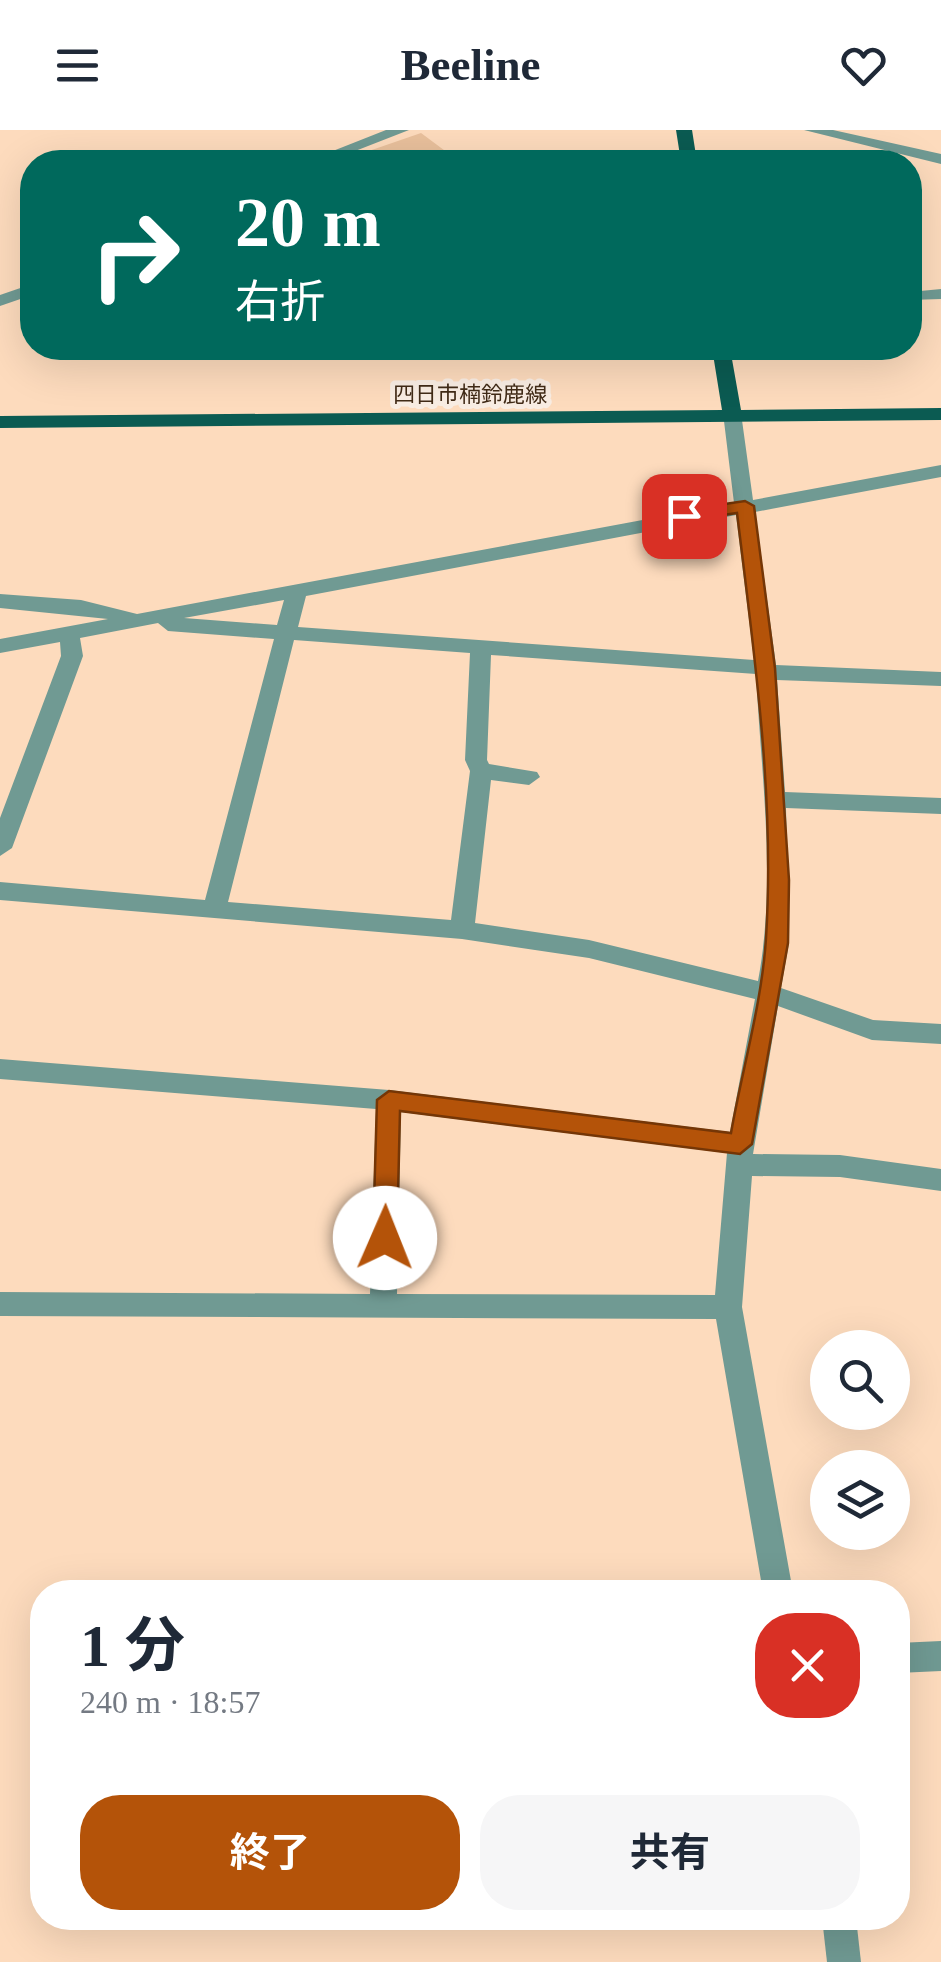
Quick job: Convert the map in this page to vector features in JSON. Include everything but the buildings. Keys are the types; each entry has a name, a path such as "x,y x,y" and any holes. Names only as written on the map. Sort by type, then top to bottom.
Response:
{"main road":[{"path":"723,360 732,413"},
{"name":"四日市楠鈴鹿線","path":"0,422 941,414"}],"street":[{"path":"346,150 401,130"},
{"path":"812,130 873,150"},
{"path":"732,413 766,670 777,943 765,992 740,1155 728,1307 776,1580"},
{"path":"0,646 941,471"},
{"path":"215,907 297,589"},
{"path":"0,602 80,607 142,620 285,632 941,680"},
{"path":"0,848 72,656 68,634"},
{"path":"462,930 480,771 476,760 482,646"},
{"path":"480,771 529,776"},
{"path":"774,800 941,806"},
{"path":"0,891 462,930 590,950 765,992 872,1030 941,1034"},
{"path":"0,1069 389,1100 740,1155 941,1180"},
{"path":"383,1306 389,1100"},
{"path":"0,1304 728,1307"},
{"path":"910,1657 941,1656"},
{"path":"840,1930 844,1962"}],"shaded area":[{"path":"421,133 444,150 372,150"}],"route":[{"path":"385,1238 389,1100 740,1144 777,943 779,880 766,668 745,506 684,516"}]}
